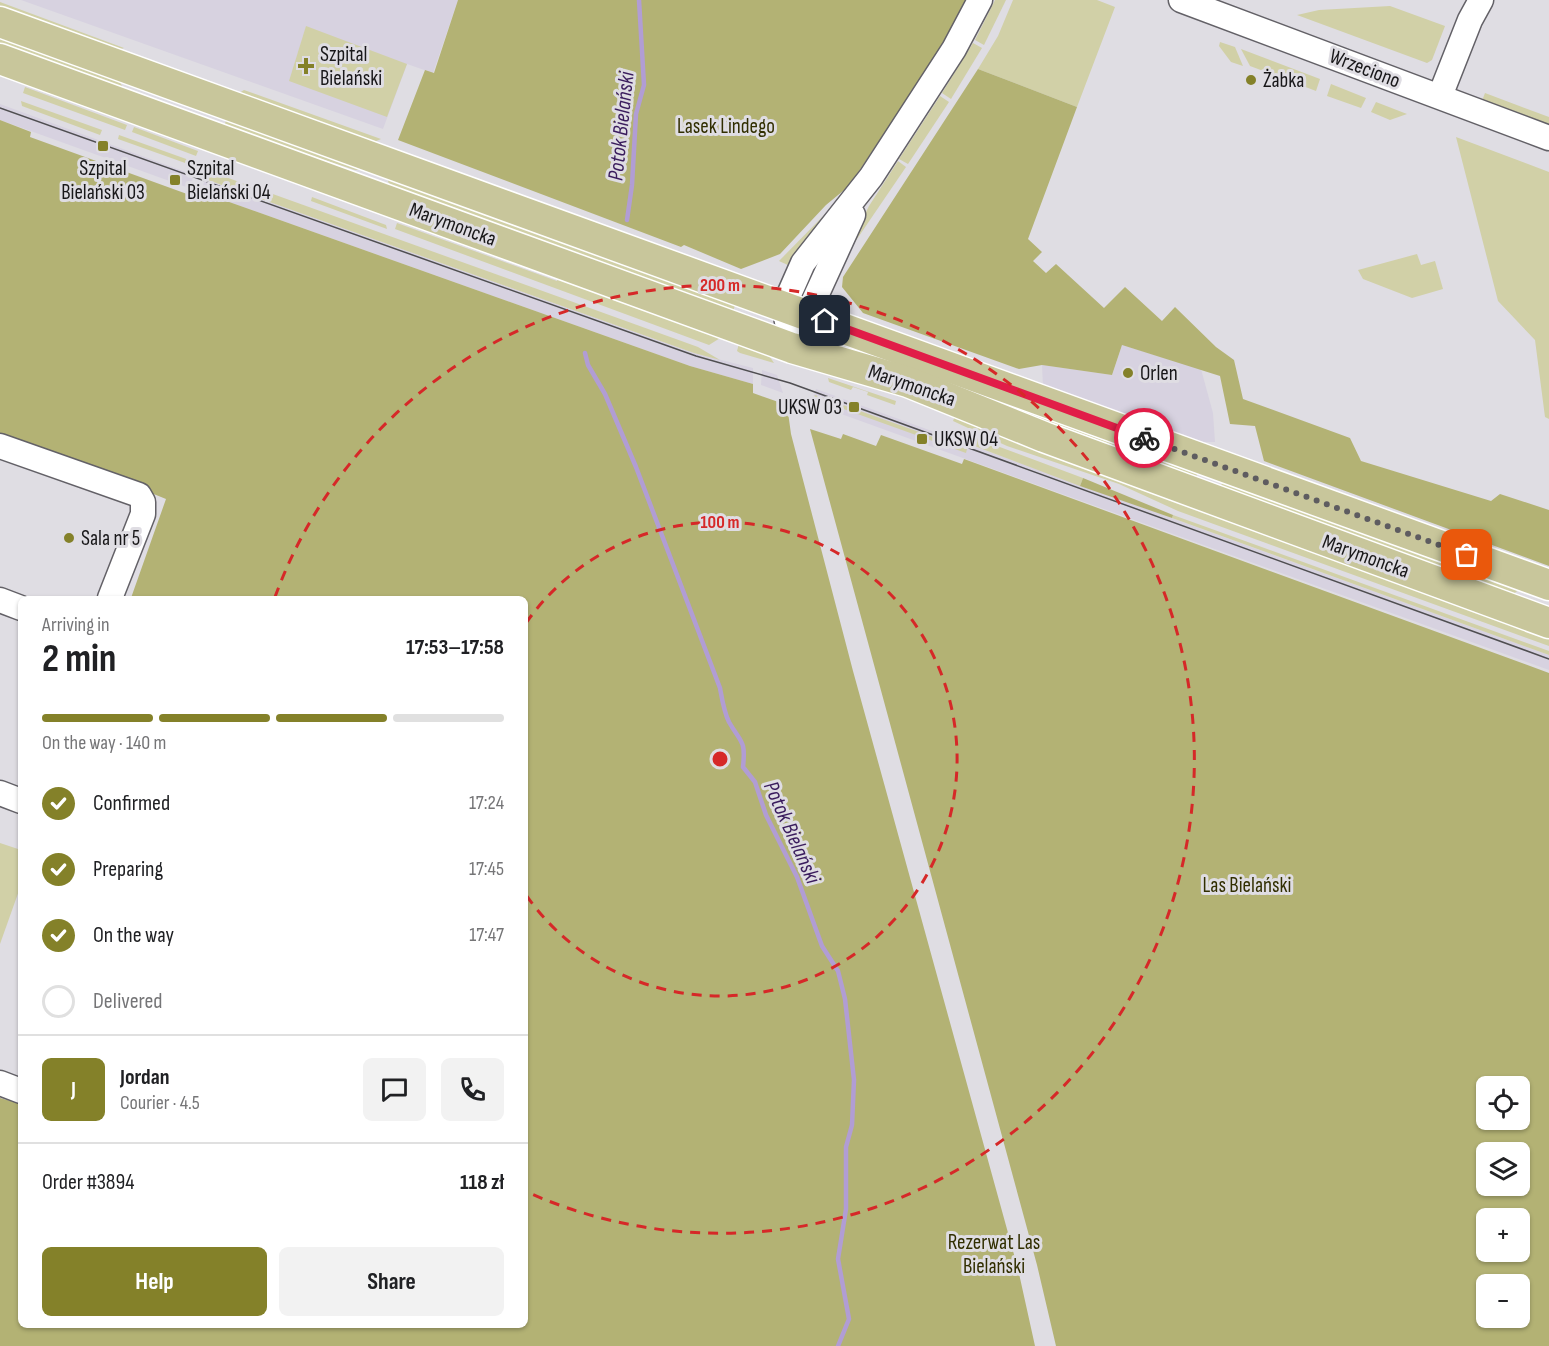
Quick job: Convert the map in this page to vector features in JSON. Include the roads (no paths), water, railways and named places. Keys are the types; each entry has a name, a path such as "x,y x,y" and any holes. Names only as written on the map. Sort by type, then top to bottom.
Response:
{"main road":[{"name":"Marymoncka","path":"0,22 1541,582"},
{"name":"Marymoncka","path":"0,59 792,348 916,384 1044,437 1549,623"},
{"path":"126,68 128,89 145,112 188,112 208,98"},
{"path":"1204,496 1216,464"},
{"path":"1521,613 1541,582"}],"street":[{"path":"792,348 803,263 871,177 954,49 980,0"},
{"name":"Wrzeciono","path":"1181,0 1549,138"},
{"path":"1440,96 1470,20 1481,0"},
{"path":"0,446 139,495 143,502 143,514 111,596"},
{"path":"0,600 18,607"},
{"path":"0,793 18,800"},
{"path":"0,1083 18,1090"}],"waterway":[{"name":"Potok Bielański","path":"627,220 632,185 636,114 644,85 639,0"},
{"name":"Potok Bielański","path":"585,353 588,365 605,394 636,467 720,688 727,718 742,742 743,767 755,782 766,815 797,877 822,946 838,971 845,999 854,1080 852,1125 846,1147 846,1209 838,1259 849,1319 838,1346"}],"tram line":[{"path":"0,108 696,356 790,383 1549,659"}],"place":[{"name":"Szpital Bielański","path":"306,66"},
{"name":"Żabka","path":"1251,80"},
{"name":"Szpital Bielański 03","path":"103,146"},
{"name":"Szpital Bielański 04","path":"175,180"},
{"name":"Orlen","path":"1128,373"},
{"name":"UKSW 03","path":"854,407"},
{"name":"UKSW 04","path":"922,439"},
{"name":"Sala nr 5","path":"69,538"}],"park label":[{"name":"Lasek Lindego","path":"726,126"},
{"name":"Las Bielański","path":"1247,885"},
{"name":"Rezerwat Las Bielański","path":"994,1254"}]}
